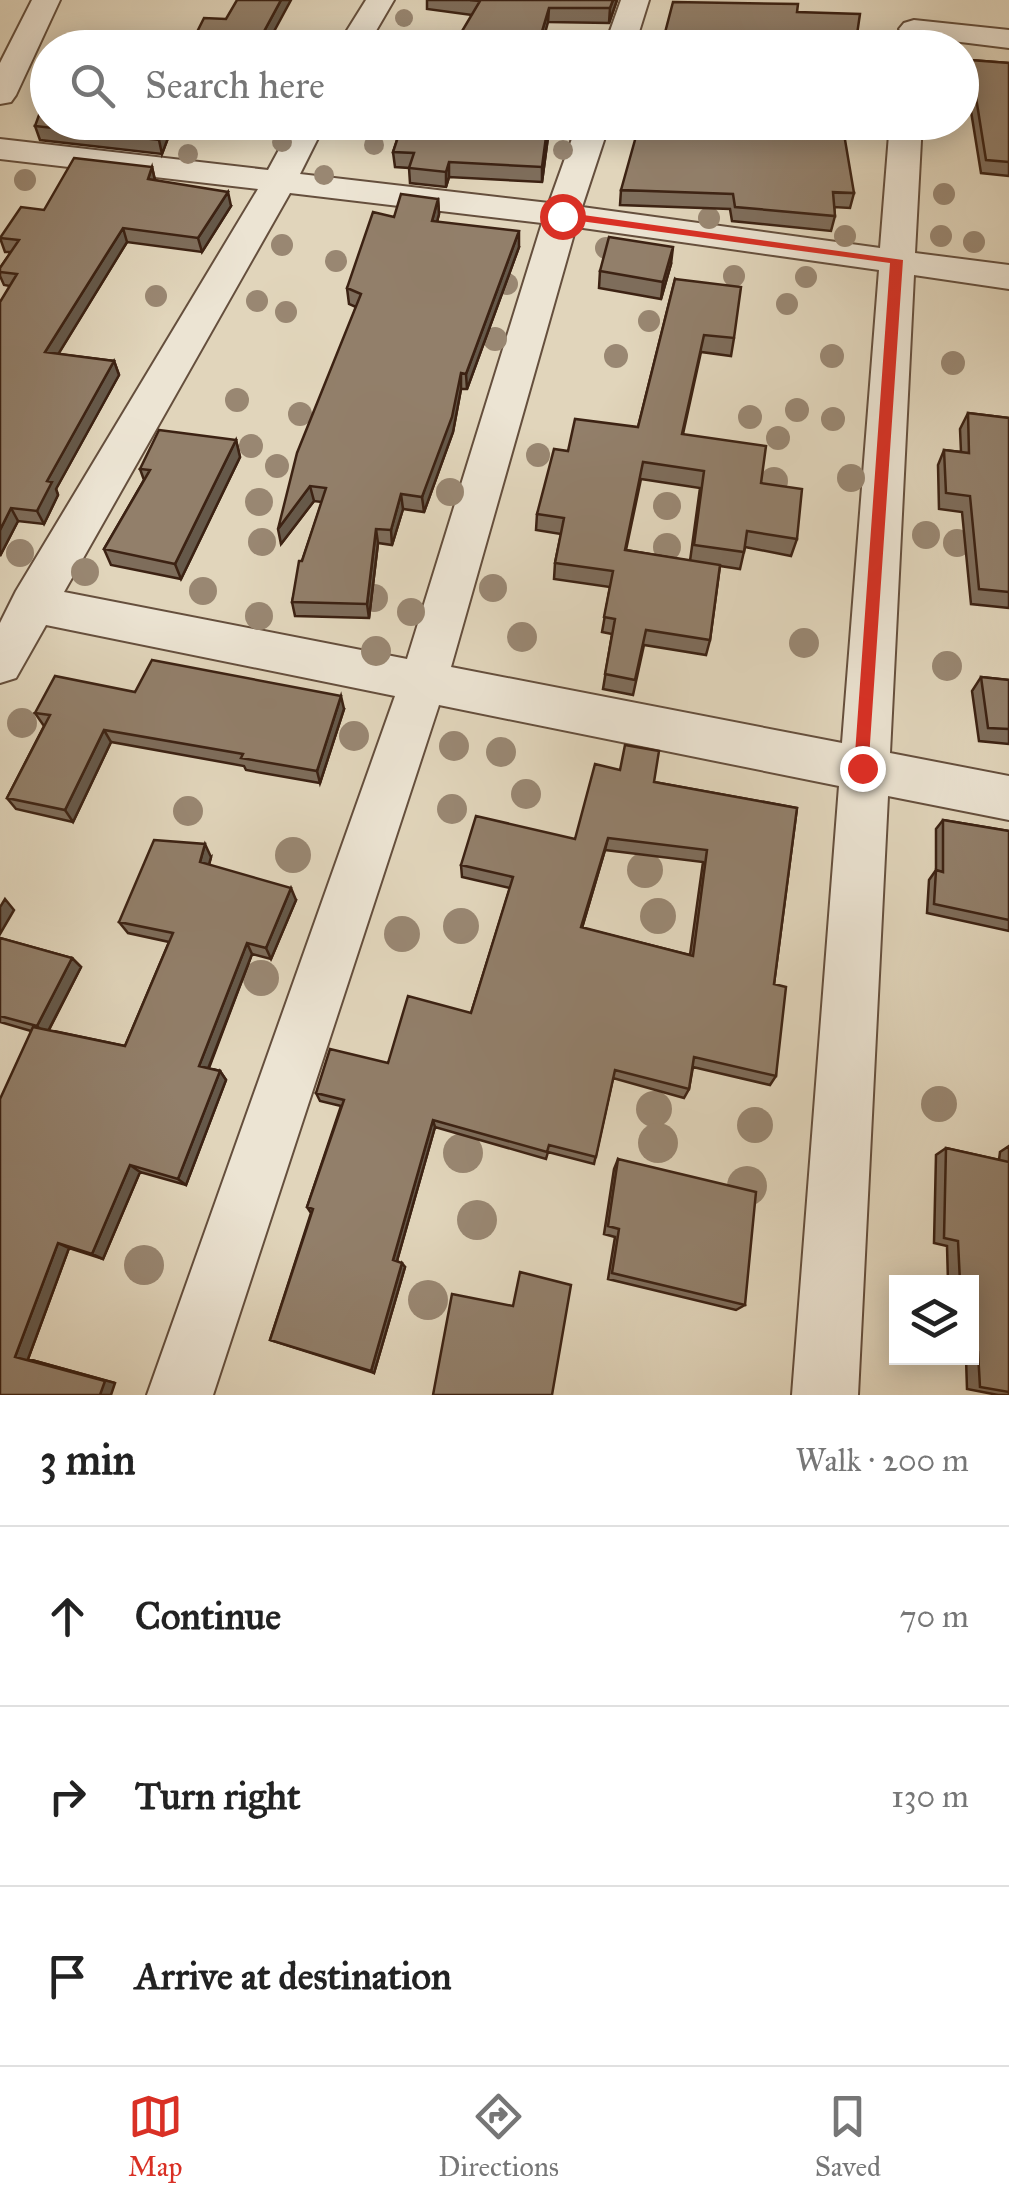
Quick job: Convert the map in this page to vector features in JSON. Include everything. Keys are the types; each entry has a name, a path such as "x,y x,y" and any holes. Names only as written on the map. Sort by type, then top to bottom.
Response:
{"street":[{"path":"362,30 380,0"},
{"path":"625,30 635,0"},
{"path":"0,18 46,2"},
{"path":"0,95 10,55 46,2"},
{"path":"914,25 948,30"},
{"path":"979,35 1009,39"},
{"path":"0,664 301,140"},
{"path":"180,1395 423,683 588,140"},
{"path":"826,1395 862,768 905,140"},
{"path":"0,150 110,166 562,216 1009,276"},
{"path":"32,604 1009,798"}],"building":[{"path":"237,0 281,0 265,30 198,30 204,18 226,19"},
{"path":"470,0 613,0 610,8 549,8 542,30 463,30 480,1"},
{"path":"673,2 798,4 797,12 860,14 858,30 666,30"},
{"path":"979,61 1009,63 1009,162 986,160 979,116"},
{"path":"397,140 546,140 542,167 449,162 446,172 409,168 414,153 393,152"},
{"path":"635,140 845,140 854,193 833,192 835,216 735,207 733,194 621,190"},
{"path":"74,158 152,167 148,179 228,192 198,238 123,228 45,352 114,361 47,481 52,482 37,511 11,508 0,530 0,302 17,274 0,272 0,268 19,240 0,238 21,207 44,210"},
{"path":"401,194 438,199 432,221 519,231 466,374 461,373 452,417 422,497 401,494 391,530 376,529 367,604 292,602 299,561 326,488 310,486 278,529 297,453 361,294 347,288 373,212 394,217"},
{"path":"609,237 673,247 663,282 600,271"},
{"path":"675,279 741,287 734,338 704,335 682,434 766,446 761,483 802,489 797,539 747,531 744,552 694,545 704,471 643,462 625,550 720,565 710,640 646,630 635,680 605,674 615,619 604,617 613,571 555,563 564,518 537,514 554,449 568,451 575,419 638,427"},
{"path":"968,413 1009,418 1009,592 979,589 970,496 946,493 944,450 969,453"},
{"path":"159,430 236,440 175,564 104,549 150,470 140,469"},
{"path":"152,660 341,696 317,771 104,730 65,810 7,798 50,715 35,713 55,676 135,692"},
{"path":"981,677 1009,680 1009,729 988,728"},
{"path":"625,745 659,751 654,782 797,808 774,984 786,987 776,1076 694,1057 689,1089 615,1070 596,1157 549,1145 547,1152 433,1120 393,1260 402,1263 371,1371 270,1340 313,1209 307,1207 344,1100 316,1093 330,1049 388,1063 408,996 471,1013 513,877 461,865 476,816 575,839 595,764 620,770","holes":["608,838 707,850 693,956 581,927"]},
{"path":"943,820 1009,831 1009,920 934,904 936,870 943,872"},
{"path":"154,840 205,844 200,862 291,888 266,948 247,943 199,1066 220,1071 178,1179 130,1165 92,1254 58,1243 15,1357 105,1381 100,1395 0,1395 0,1099 33,1027 125,1046 173,933 119,922"},
{"path":"0,938 72,958 37,1026 0,1016"},
{"path":"946,1148 1009,1162 1009,1392 980,1387 979,1275 960,1275 958,1241 944,1238"},
{"path":"618,1159 756,1192 745,1305 612,1273 619,1229 608,1226"},
{"path":"520,1272 571,1285 552,1395 433,1395 452,1294 513,1306"}],"route":[{"path":"562,216 897,260 862,768"}]}
